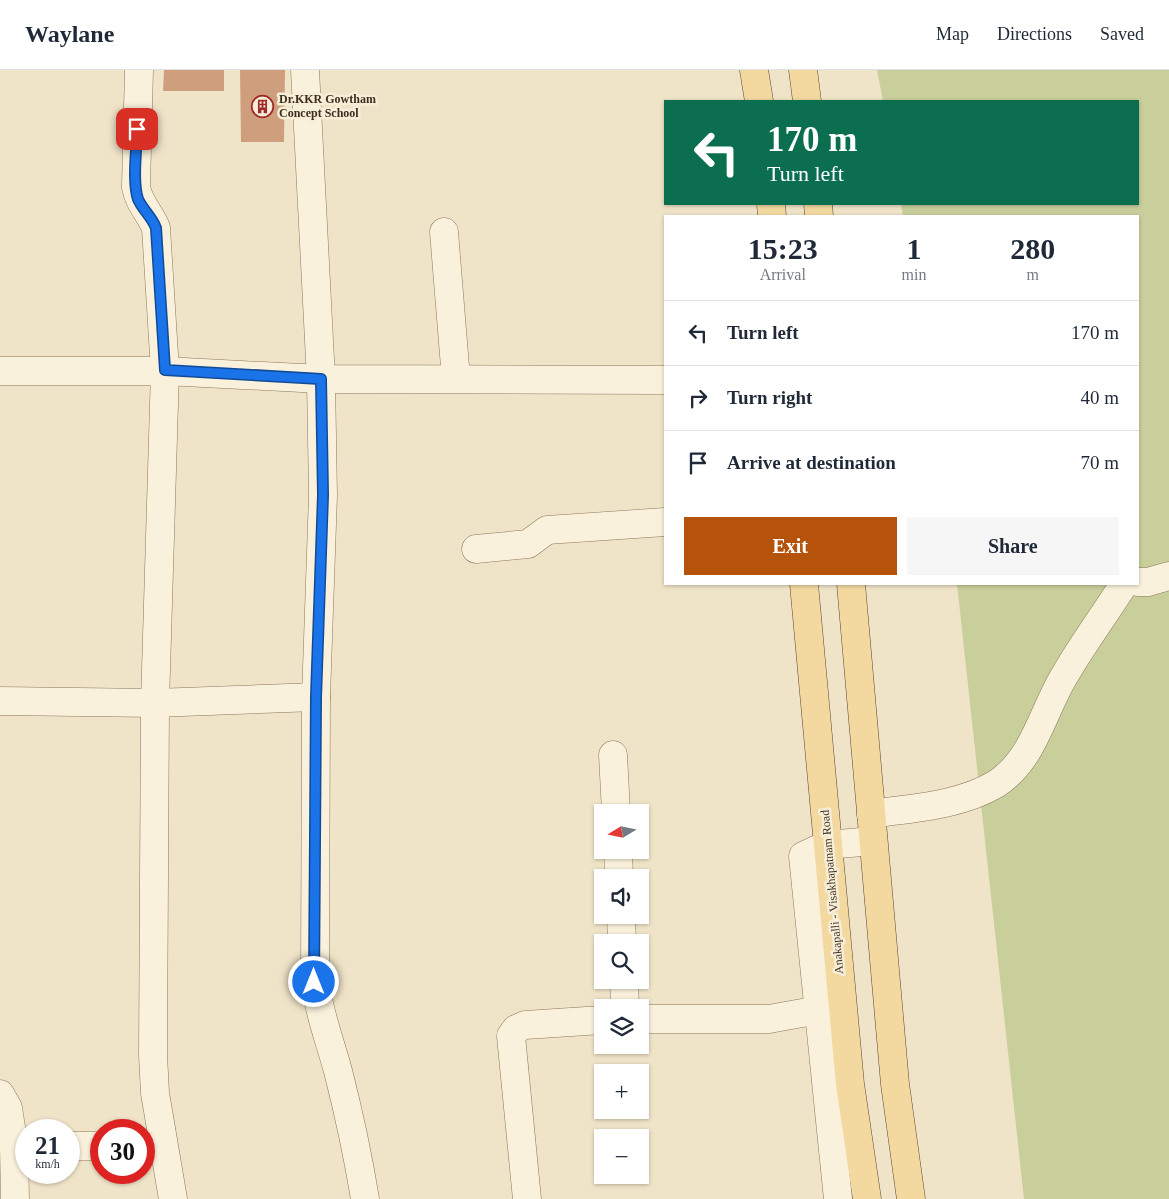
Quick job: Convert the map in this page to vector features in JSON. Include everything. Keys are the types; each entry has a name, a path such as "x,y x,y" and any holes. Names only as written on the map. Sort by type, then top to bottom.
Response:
{"main road":[{"path":"754,70 758,100"},
{"path":"802,70 807,100"},
{"name":"Anakapalli - Visakhapatnam Road","path":"804,585 850,1084 868,1199"},
{"path":"851,585 894,1084 911,1199"}],"street":[{"path":"139,70 136,187 138,199 151,217 156,228 165,370 155,702 154,1119"},
{"path":"305,70 321,379 323,495 316,697 314,982 319,1010 352,1125 365,1199"},
{"path":"444,232 456,379"},
{"path":"0,371 165,370 321,379 664,380"},
{"path":"476,549 528,544 548,530 664,522"},
{"path":"1139,582 1148,582 1169,576"},
{"path":"838,1199 802,856 872,828 970,796 997,783 1024,758 1065,673 1123,585"},
{"path":"0,701 155,702 316,697"},
{"path":"613,755 616,804"},
{"path":"649,1019 769,1019 819,1010"},
{"path":"527,1199 511,1036 516,1029 525,1025 594,1021"},
{"path":"0,1094 8,1108 15,1131"},
{"path":"155,1150 173,1199"},
{"path":"15,1199 16,1184"}],"green space":[{"path":"877,70 1169,70 1169,1199 1024,1199 957,585 1139,585 1139,215 903,215 901,205 1139,205 1139,100 883,100"}],"building":[{"path":"164,70 224,70 224,91 163,91"},
{"name":"Dr.KKR Gowtham Concept School","path":"240,70 285,70 284,142 241,142"}],"place":[{"name":"Dr.KKR Gowtham Concept School","path":"263,106"}],"route":[{"path":"137,129 136,187 138,199 151,217 156,228 165,370 321,379 323,495 316,697 314,982"}]}
